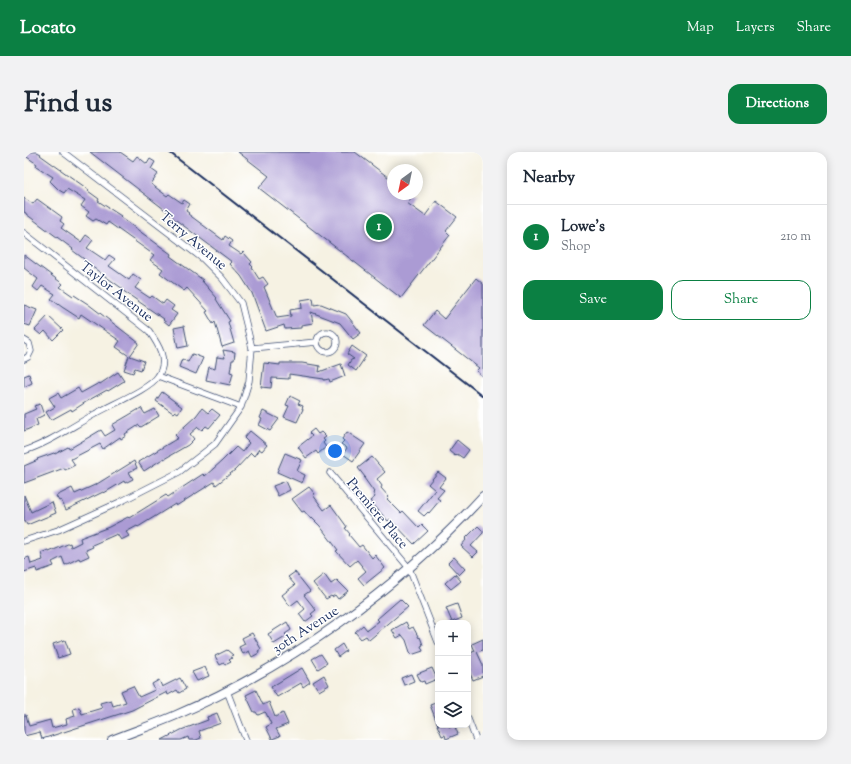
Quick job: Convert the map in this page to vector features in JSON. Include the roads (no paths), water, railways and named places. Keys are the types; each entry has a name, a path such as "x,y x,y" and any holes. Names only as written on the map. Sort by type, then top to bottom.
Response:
{"street":[{"name":"Terry Avenue","path":"24,541 58,530 120,502 179,472 215,444 241,408 249,381 252,348 241,303 222,278 203,259 63,152"},
{"name":"Taylor Avenue","path":"24,233 149,331 160,348 162,363 158,376"},
{"path":"24,340 29,344 31,351 28,358 24,359"},
{"path":"252,348 317,342"},
{"path":"24,451 41,446 96,413 145,387 158,376 241,408"},
{"name":"Premiere Place","path":"330,473 409,568 435,634"},
{"name":"30th Avenue","path":"112,740 174,716 227,691 291,655 332,629 366,604 409,568 467,514 483,496"},
{"path":"227,691 246,740"},
{"path":"471,727 476,740"}],"railway":[{"path":"169,152 483,396"}],"place":[{"name":"Lowe's","path":"379,227"}]}
